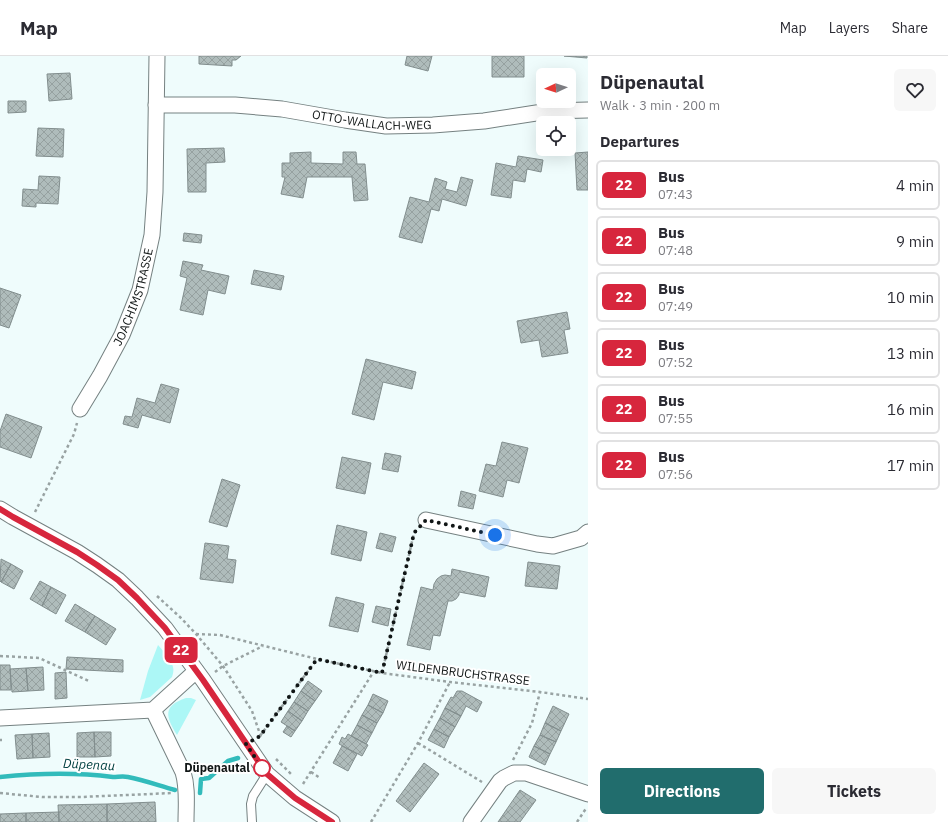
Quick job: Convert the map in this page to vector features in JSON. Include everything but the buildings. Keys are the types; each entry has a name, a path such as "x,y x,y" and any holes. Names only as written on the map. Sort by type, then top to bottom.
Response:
{"street":[{"name":"JOACHIMSTRASSE","path":"80,409 122,335 140,290 152,235 155,192 157,56"},
{"name":"OTTO-WALLACH-WEG","path":"156,105 235,105 274,108 386,126 433,125 549,111 588,110"},
{"path":"0,509 77,552 118,580 165,628 267,774 295,798 332,822"},
{"path":"426,520 537,544 553,546 581,538 588,532"},
{"path":"0,718 153,710 199,676"},
{"path":"153,710 186,781 186,822"},
{"path":"471,822 500,781 514,773 526,774 588,794"}],"lane":[{"path":"252,822 251,804 253,796 267,774"}],"path":[{"path":"32,518 74,434 80,409"},
{"path":"382,673 414,533 426,520"},
{"name":"WILDENBRUCHSTRASSE","path":"196,634 220,634 317,659 382,673 588,699"},
{"path":"199,676 264,646"},
{"path":"0,656 39,658 89,681"},
{"path":"246,744 260,736 317,659"},
{"path":"303,784 374,671"},
{"path":"371,822 418,743 450,682"},
{"path":"511,766 532,723 540,692"},
{"path":"418,743 488,786"},
{"path":"311,772 320,778"},
{"path":"0,793 42,797 81,797 178,792"},
{"path":"577,822 588,805"}],"shaded area":[{"path":"158,645 172,664 172,677 150,697 140,700 148,671"},
{"path":"186,698 196,700 177,735 170,723 168,713 173,705"}],"waterway":[{"name":"Düpenau","path":"200,793 201,779 209,778 228,761 238,758"},
{"name":"Düpenau","path":"0,777 56,774 85,774 126,777 175,790"}],"bus line":[{"name":"22","path":"0,509 77,552 118,580 165,628 203,680 267,774 295,798 332,822"}],"place":[{"name":"Düpenautal","path":"262,768"}],"route":[{"path":"262,768 246,744 260,736 317,659 382,673 414,533 426,520 495,535"}]}
